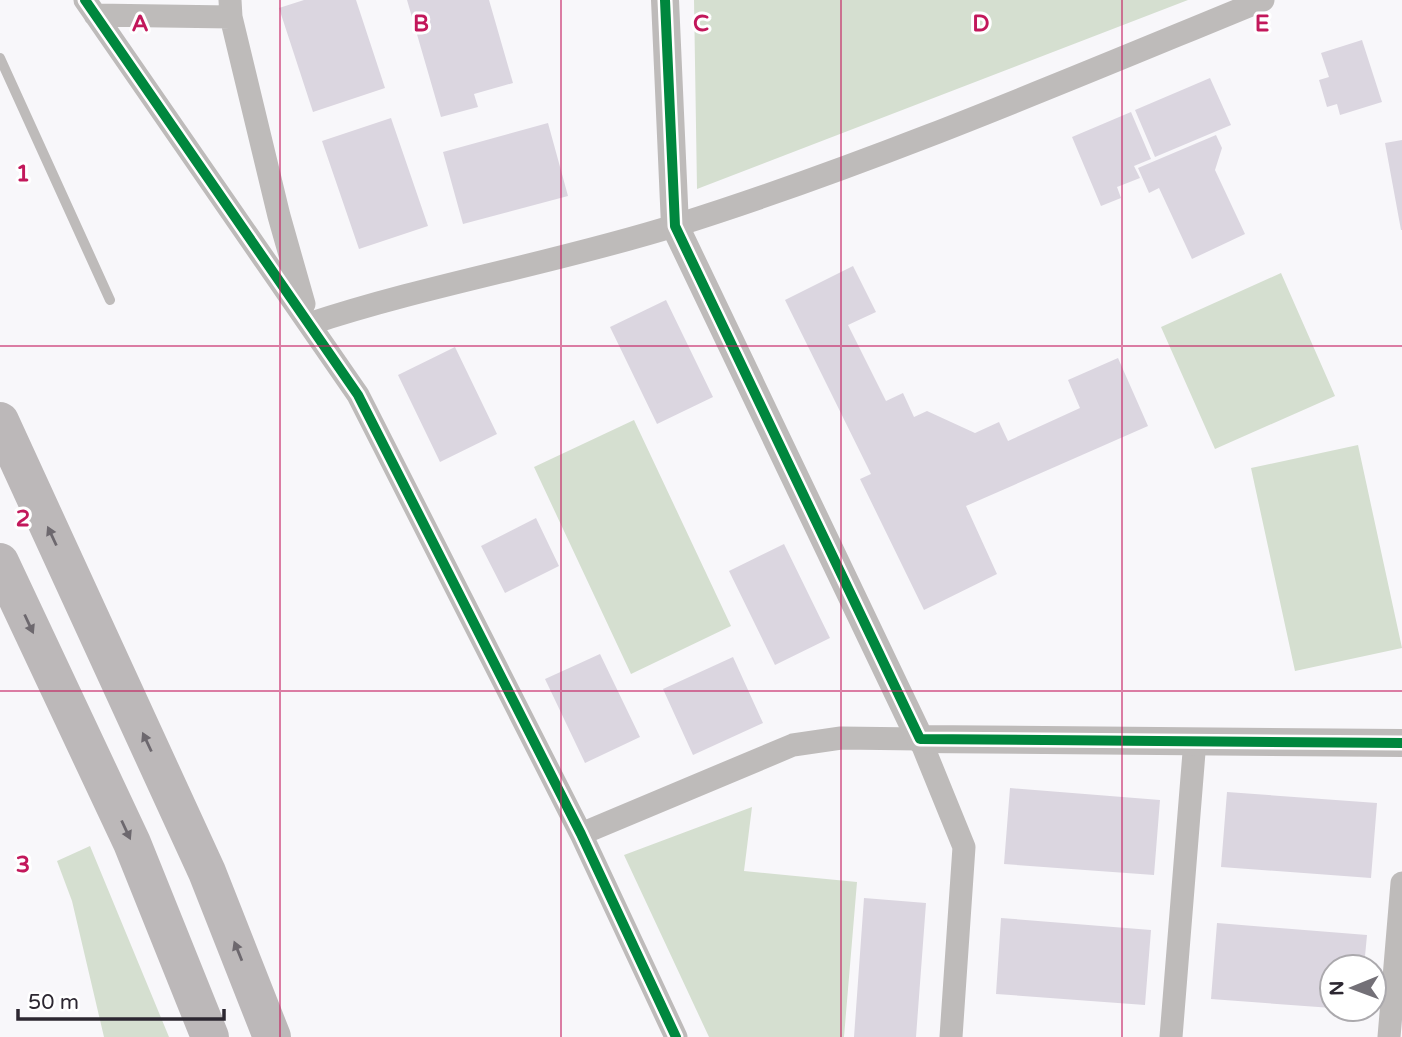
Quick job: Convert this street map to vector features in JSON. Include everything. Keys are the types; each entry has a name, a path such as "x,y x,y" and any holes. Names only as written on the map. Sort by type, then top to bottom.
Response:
{"highway":[{"path":"0,421 207,872 272,1037"},
{"path":"0,562 132,843 210,1037"}],"street":[{"path":"665,0 675,226 919,739 964,847 951,1037"},
{"path":"309,324 371,303 675,226 899,149 1264,0"},
{"path":"90,8 230,8 279,216 309,324"},
{"path":"90,8 358,395 581,834 676,1037"},
{"path":"581,834 793,745 841,738 1402,743"},
{"path":"1171,1037 1195,740"},
{"path":"1389,1037 1402,883"}],"lane":[{"path":"0,58 110,300"}],"green space":[{"path":"694,0 1188,0 697,189"},
{"path":"1281,273 1335,396 1215,449 1161,327"},
{"path":"634,420 731,626 631,674 534,467"},
{"path":"1358,445 1402,648 1295,671 1251,468"},
{"path":"752,807 744,871 857,882 844,1037 709,1037 624,855"},
{"path":"90,846 169,1037 104,1037 72,901 57,861"}],"building":[{"path":"304,0 356,0 385,88 313,112 279,8"},
{"path":"407,0 489,0 513,83 474,94 478,107 441,117"},
{"path":"1362,40 1382,102 1340,115 1337,104 1327,107 1319,80 1329,77 1321,53"},
{"path":"1210,78 1231,125 1155,157 1135,110"},
{"path":"1131,112 1151,159 1134,166 1140,178 1117,187 1121,198 1101,206 1072,137"},
{"path":"391,118 428,226 359,249 322,141"},
{"path":"548,123 568,196 463,224 443,152"},
{"path":"1216,135 1222,148 1215,170 1245,234 1192,259 1159,188 1149,193 1138,168"},
{"path":"1402,140 1402,230 1401,230 1385,143"},
{"path":"853,266 876,312 848,325 886,401 903,393 914,417 927,411 975,433 999,422 1008,441 1080,408 1068,380 1118,358 1148,426 966,506 997,574 924,610 860,479 871,474 785,300"},
{"path":"666,300 713,397 657,424 610,327"},
{"path":"455,347 497,434 440,462 398,375"},
{"path":"536,518 559,566 505,593 481,546"},
{"path":"784,544 830,638 775,665 729,571"},
{"path":"600,654 640,737 585,763 545,679"},
{"path":"733,657 763,723 693,755 663,689"},
{"path":"1010,788 1160,800 1154,875 1004,864"},
{"path":"1227,792 1377,803 1371,878 1221,867"},
{"path":"864,898 926,903 916,1037 854,1037"},
{"path":"1001,918 1151,930 1145,1005 996,994"},
{"path":"1217,923 1367,935 1365,953 1318,953 1318,1007 1211,999"}],"cycle path":[{"path":"85,0 358,395 581,834 676,1037"},
{"path":"665,0 675,226 920,739 1402,743"}]}
